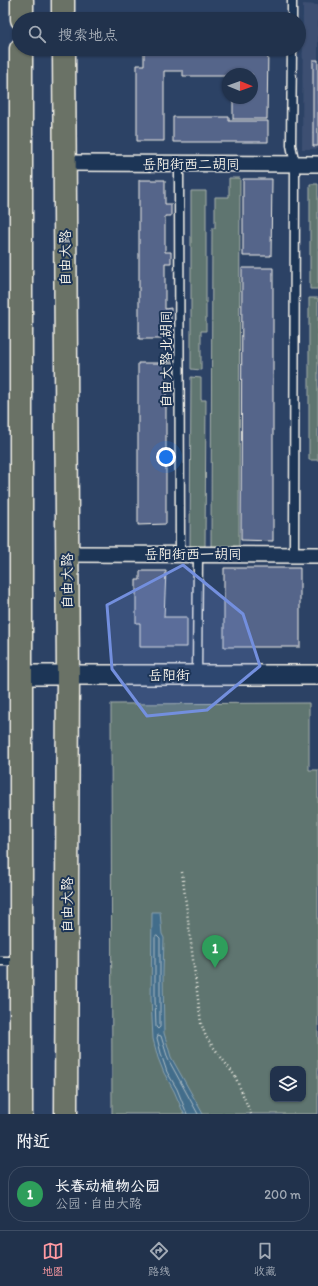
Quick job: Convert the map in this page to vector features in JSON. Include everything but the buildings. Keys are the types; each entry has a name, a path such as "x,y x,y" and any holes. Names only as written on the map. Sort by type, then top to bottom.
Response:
{"main road":[{"path":"22,0 22,12"},
{"path":"63,0 64,12"},
{"path":"21,56 20,675 10,961 21,1114"},
{"name":"自由大路","path":"64,56 68,675 66,1114"}],"street":[{"name":"岳阳街西二胡同","path":"64,163 318,164"},
{"name":"岳阳街西一胡同","path":"67,554 318,555"},
{"name":"岳阳街","path":"20,675 318,675"}],"lane":[{"path":"292,0 292,12"},
{"path":"292,56 291,145 295,164 294,555"},
{"name":"自由大路北胡同","path":"179,164 180,554"},
{"path":"197,675 198,554"}],"path":[{"path":"182,872 201,1023 206,1037 235,1076 251,1114"}],"highlighted area":[{"path":"183,565 243,614 260,666 207,710 147,716 112,669 107,605"}],"shaded area":[{"path":"303,4 318,5 318,149 302,149 303,56 306,56 306,12 303,12"}],"green space":[{"path":"229,178 240,178 239,548 211,548 212,228 215,228 215,197 229,197"},
{"path":"310,184 318,184 318,289 310,289"},
{"path":"191,191 206,191 206,331 201,331 201,370 191,369"},
{"path":"309,298 318,298 318,460 309,460"},
{"path":"191,377 201,378 201,400 206,400 205,548 190,548"},
{"path":"309,703 309,770 318,770 318,1114 112,1114 111,704"}],"water":[{"path":"152,912 160,912 162,934 164,938 164,1033 171,1057 203,1114 184,1114 164,1073 153,1039 151,999"}],"place":[{"name":"长春动植物公园","path":"215,968"}]}
